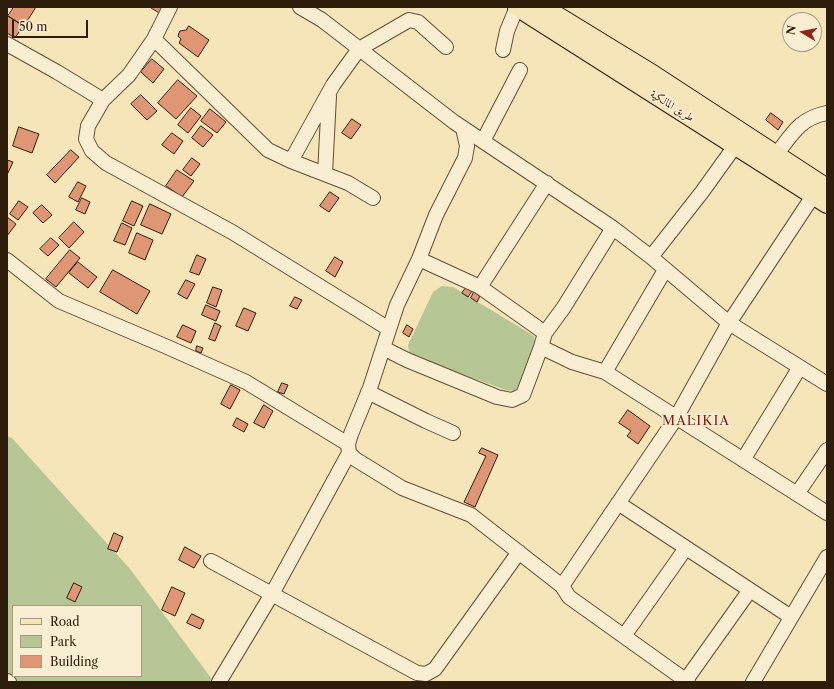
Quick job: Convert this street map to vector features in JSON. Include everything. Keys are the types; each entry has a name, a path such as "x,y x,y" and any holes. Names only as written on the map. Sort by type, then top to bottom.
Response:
{"main road":[{"name":"طريق المالكية","path":"517,7 776,155 822,196"},
{"name":"طريق المالكية","path":"543,7 736,146 822,196"}],"street":[{"path":"170,7 154,39 129,76 103,100 88,126 86,139 92,151 106,163 232,232 389,329"},
{"path":"300,7 322,20 463,128 613,228 651,257 729,323 827,384"},
{"path":"503,50 507,31 517,7"},
{"path":"292,162 333,85 360,49 409,20 418,22 446,47"},
{"path":"154,39 268,150 292,162 348,183 373,198"},
{"path":"7,44 103,100"},
{"path":"483,140 520,70"},
{"path":"325,174 329,93"},
{"path":"776,155 798,127 807,119 816,115 827,113"},
{"path":"219,682 272,594 349,449 350,434 368,392 397,305 419,259 436,215 466,158 467,146 463,128"},
{"path":"651,257 736,146"},
{"path":"480,287 546,183"},
{"path":"562,586 676,418 729,323 822,196"},
{"path":"383,348 407,360 497,397 512,400 523,395 542,347 545,333 564,307 613,228"},
{"path":"419,259 480,287 545,333"},
{"path":"7,260 59,301 246,382 349,449 355,459 402,488 471,515 562,586 569,597 687,681 750,590"},
{"path":"604,372 665,270"},
{"path":"542,347 572,362 604,372 827,513"},
{"path":"743,460 800,367"},
{"path":"368,392 426,421 453,432"},
{"path":"797,494 827,450"},
{"path":"618,503 791,618"},
{"path":"624,636 686,548"},
{"path":"211,561 417,673 426,674 435,670 519,552"},
{"path":"753,682 827,557"}],"green space":[{"path":"442,286 453,287 534,336 535,347 518,388 513,391 506,390 414,357 409,353 408,345 433,292"},
{"path":"7,436 12,438 130,569 214,682 7,682"}],"building":[{"path":"14,7 36,7 24,26 8,16"},
{"path":"150,7 163,7 160,13"},
{"path":"8,16 23,26 15,38 7,33"},
{"path":"189,26 209,40 198,57 179,43 181,39 178,36 180,31 186,30"},
{"path":"152,59 164,69 153,83 141,72"},
{"path":"178,80 197,96 176,119 158,103"},
{"path":"141,95 157,111 147,120 131,104"},
{"path":"191,108 201,116 188,133 178,125"},
{"path":"210,109 226,122 217,133 201,121"},
{"path":"771,113 783,122 778,130 766,120"},
{"path":"352,119 361,125 351,139 342,133"},
{"path":"201,126 213,135 203,147 192,138"},
{"path":"19,127 39,134 32,153 13,146"},
{"path":"172,133 183,141 174,154 162,145"},
{"path":"71,150 79,157 55,183 47,175"},
{"path":"192,158 200,164 191,176 183,170"},
{"path":"7,160 13,162 7,175"},
{"path":"177,170 194,181 182,197 166,186"},
{"path":"78,182 86,186 78,202 69,197"},
{"path":"330,192 339,198 329,212 320,206"},
{"path":"82,198 90,202 85,214 76,210"},
{"path":"19,201 28,207 18,220 10,214"},
{"path":"132,201 143,206 134,226 123,221"},
{"path":"150,204 171,214 162,234 141,225"},
{"path":"42,205 52,215 43,223 33,213"},
{"path":"7,217 16,224 7,236"},
{"path":"74,222 84,232 69,248 59,238"},
{"path":"122,223 132,228 125,245 114,241"},
{"path":"137,233 153,240 145,260 129,253"},
{"path":"51,238 59,245 48,256 40,249"},
{"path":"70,250 80,258 56,287 46,279"},
{"path":"197,255 206,259 199,275 190,272"},
{"path":"335,257 343,262 335,277 326,271"},
{"path":"78,262 97,277 88,288 69,273"},
{"path":"113,270 150,291 137,314 100,292"},
{"path":"186,280 195,284 187,299 178,294"},
{"path":"213,287 222,290 216,307 207,303"},
{"path":"466,288 472,291 468,297 462,293"},
{"path":"474,292 480,296 477,302 471,298"},
{"path":"295,297 302,300 297,309 290,306"},
{"path":"206,305 220,311 216,321 202,315"},
{"path":"244,308 256,313 248,331 236,326"},
{"path":"215,323 221,326 215,341 209,339"},
{"path":"183,325 196,331 191,343 177,337"},
{"path":"407,325 413,329 409,337 403,333"},
{"path":"197,346 203,348 201,353 196,351"},
{"path":"282,383 288,385 284,394 278,392"},
{"path":"231,385 240,390 230,409 221,404"},
{"path":"264,405 273,411 264,428 254,423"},
{"path":"628,410 650,426 638,444 627,436 631,431 619,423"},
{"path":"237,418 248,424 244,432 233,426"},
{"path":"482,448 498,455 475,507 464,502 486,456 479,453"},
{"path":"114,533 123,537 117,552 108,549"},
{"path":"185,547 201,556 194,568 179,560"},
{"path":"74,583 82,587 75,602 67,598"},
{"path":"172,587 185,593 175,616 162,610"},
{"path":"192,614 204,620 200,629 187,623"}],"district":[{"name":"MALIKIA","path":"696,421"}]}
